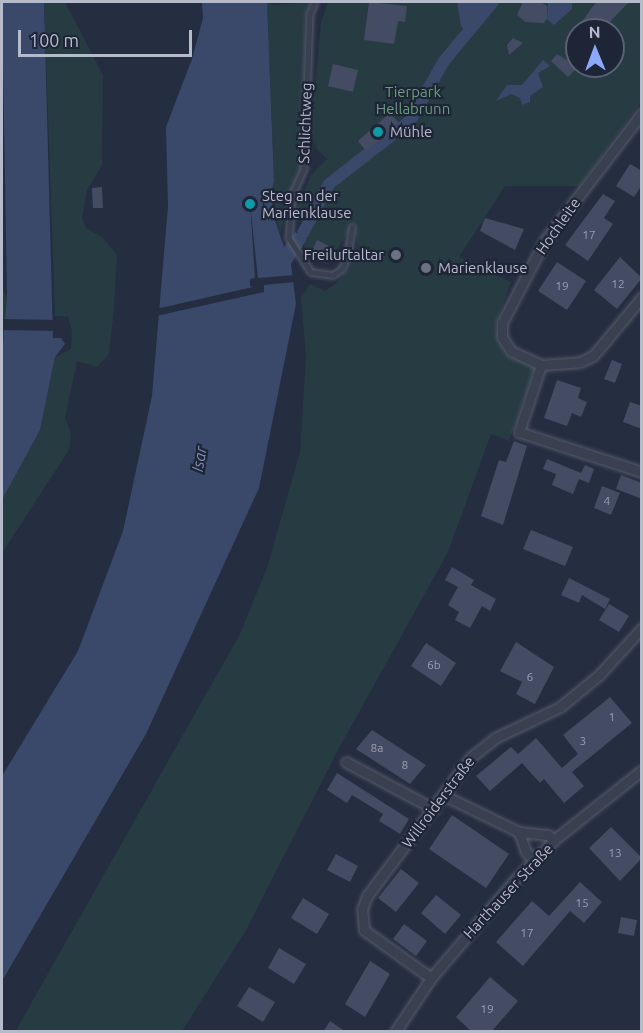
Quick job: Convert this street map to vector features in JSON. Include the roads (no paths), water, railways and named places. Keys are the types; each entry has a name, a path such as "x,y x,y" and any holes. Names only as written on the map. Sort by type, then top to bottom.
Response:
{"street":[{"name":"Hochleite","path":"541,365 511,351 502,337 502,322 545,240 642,113"},
{"path":"642,297 593,356 580,362 541,365 519,432 642,472"},
{"name":"Willroiderstraße","path":"430,978 372,939 361,919 367,896 475,754 495,738 560,707 599,675 642,628"},
{"path":"346,762 434,809"},
{"name":"Harthauser Straße","path":"395,1032 430,978 534,860 554,840 642,770"},
{"path":"443,795 519,832 548,835 554,840"},
{"path":"519,832 526,852 534,860"}],"lane":[{"name":"Schlichtweg","path":"315,2 310,14 304,169 293,194 288,232 301,259 311,272 333,275 342,269 352,227"}],"water":[{"path":"2,2 44,2 53,338 61,338 65,344 55,357 40,430 2,500 2,356 7,296"},
{"name":"Isar","path":"202,2 267,2 274,181 271,193 275,220 284,247 295,232 307,239 291,264 296,304 259,488 146,734 2,981 2,776 78,651 123,531 152,396 168,206 166,127 192,59 203,18"},
{"path":"457,2 493,2 467,32 461,26"},
{"path":"548,2 572,2 572,9 554,25 547,19"},
{"path":"543,60 550,66 538,73 543,87 530,96 530,102 522,105 520,98 511,94 496,101 507,85 522,85"}],"waterway":[{"path":"303,233 329,184 410,121 444,61 493,2"}],"place":[{"name":"Mühle","path":"378,132"},
{"name":"Steg an der Marienklause","path":"250,204"},
{"name":"Freiluftaltar","path":"396,255"},
{"name":"Marienklause","path":"426,268"}],"park label":[{"name":"Tierpark Hellabrunn","path":"413,100"}]}
